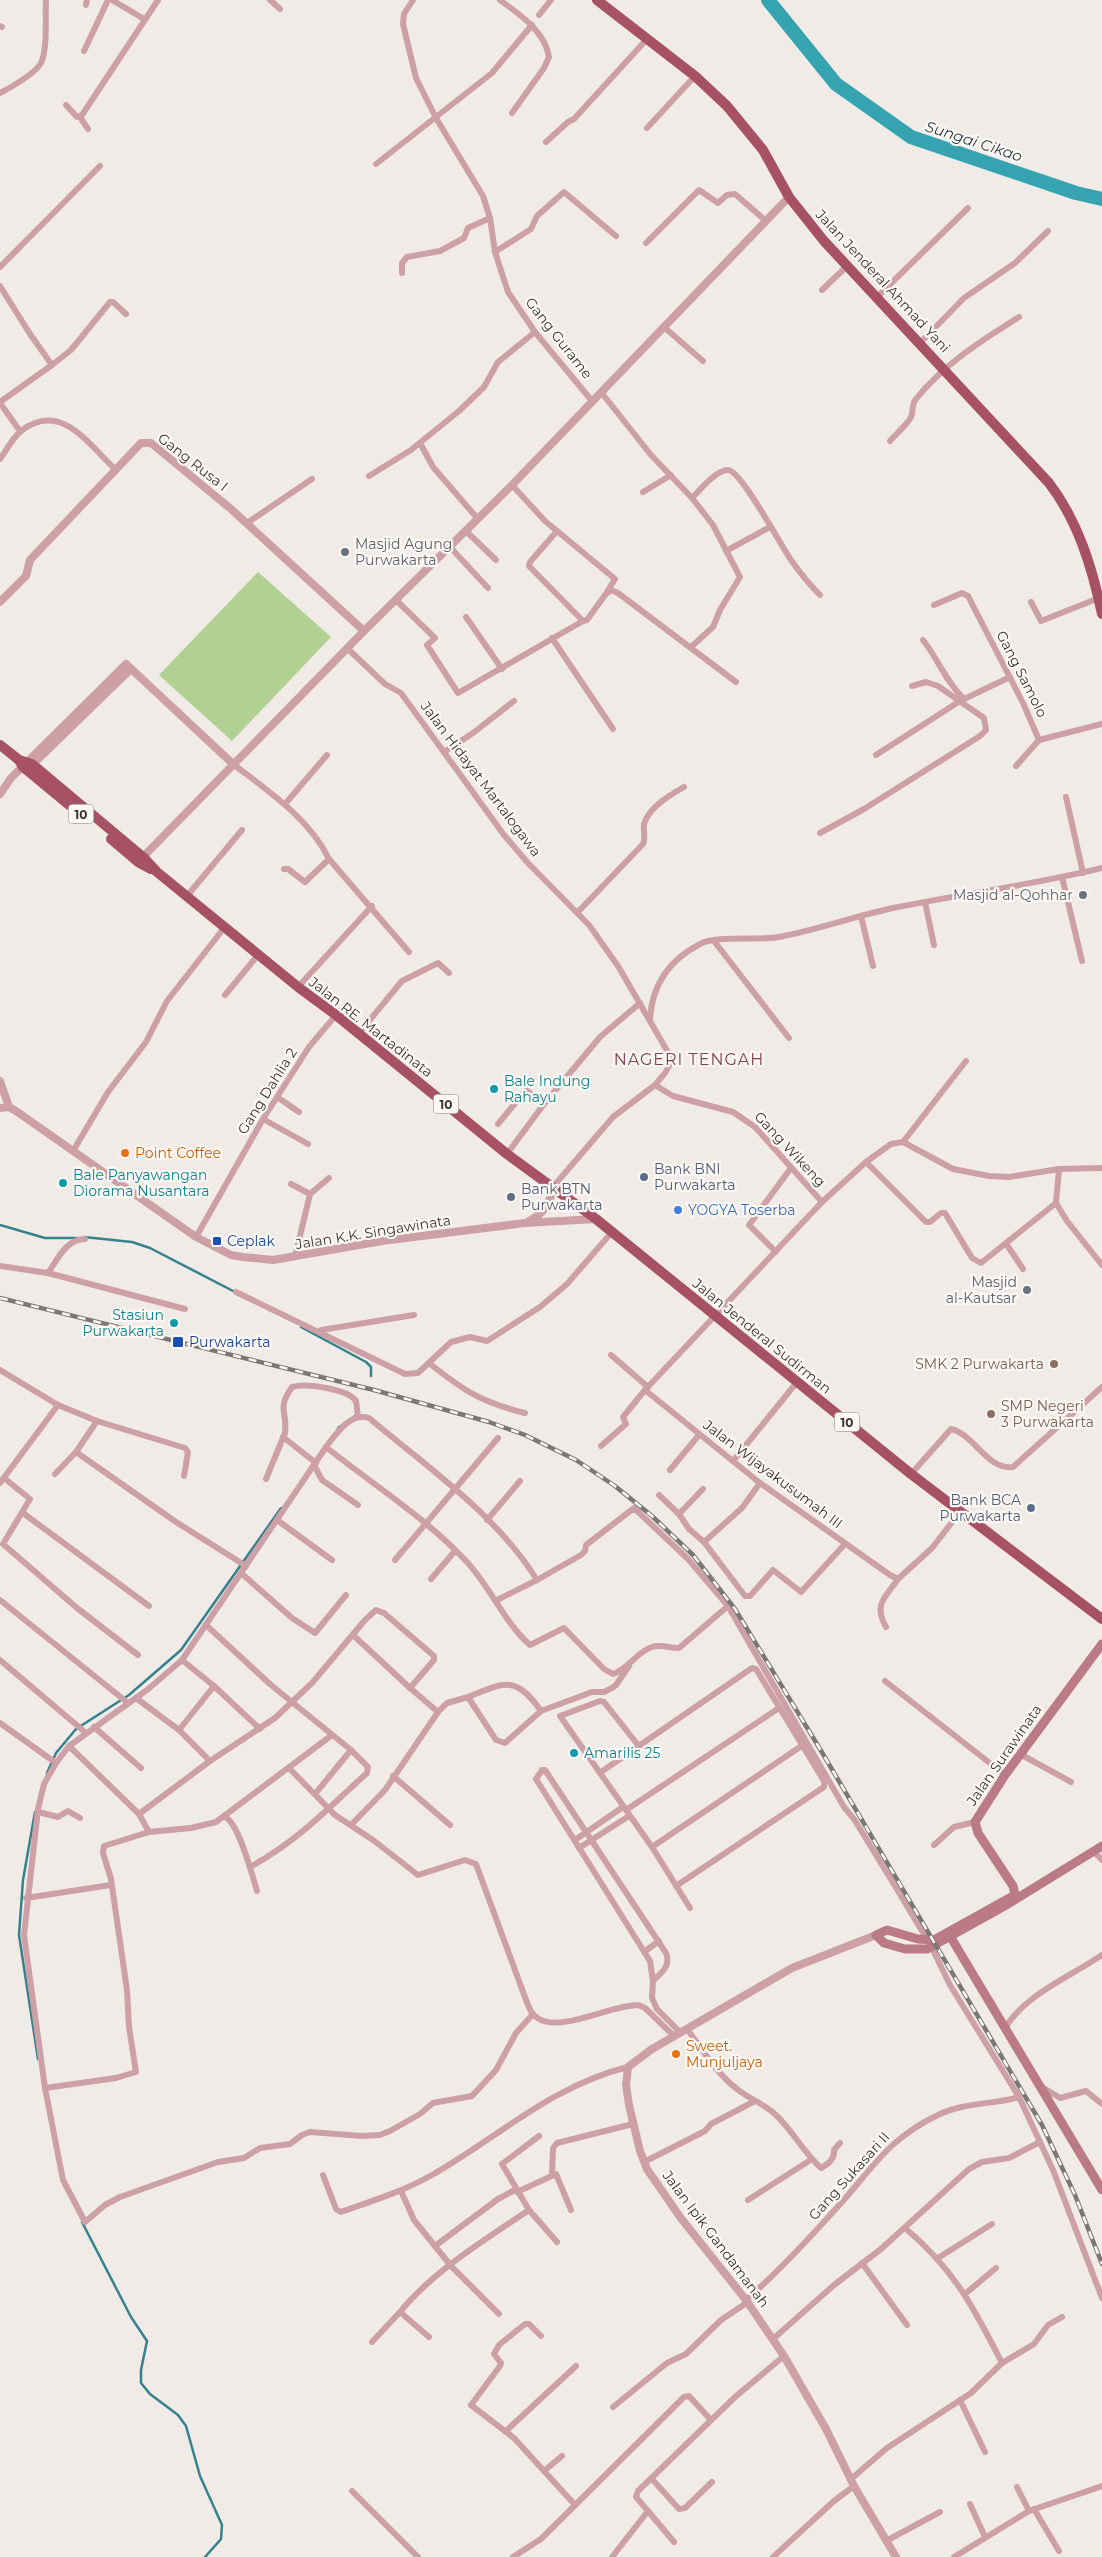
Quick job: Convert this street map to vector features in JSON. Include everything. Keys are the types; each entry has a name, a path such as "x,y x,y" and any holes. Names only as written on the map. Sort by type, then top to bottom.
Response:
{"highway":[{"name":"Jalan Jenderal Ahmad Yani","path":"597,0 646,40 695,76 740,120 763,150 789,197 847,266 1032,463 1059,496 1080,536 1102,614"},
{"name":"Jalan RE. Martadinata","path":"0,745 26,764 224,928 359,1033 507,1154 596,1219"},
{"name":"Jalan Jenderal Sudirman","path":"596,1219 960,1512 1102,1619"}],"main road":[{"name":"Jalan Surawinata","path":"1013,1886 978,1833 975,1822 1005,1774 1102,1644"},
{"path":"1013,1886 1015,1893 1013,1896 938,1938 929,1944 922,1950 905,1949 884,1943 876,1935 888,1930 929,1944 950,1936 1102,1846"},
{"path":"1013,1886 1021,1890 1031,1889"},
{"path":"950,1936 1102,2190"}],"street":[{"path":"0,93 14,86 41,63 44,50 46,0"},
{"path":"84,51 108,0"},
{"path":"112,0 144,19"},
{"path":"80,117 158,0"},
{"path":"270,0 280,9"},
{"name":"Gang Gurame","path":"413,0 404,14 403,24 416,78 436,118 483,196 490,218 495,252 508,292 535,332 592,401"},
{"path":"500,0 532,25 546,46 549,57 544,68 512,113"},
{"path":"539,15 551,0"},
{"path":"376,164 492,73 532,25"},
{"path":"546,142 580,113 646,40"},
{"path":"648,128 695,76"},
{"path":"66,105 76,117 80,117 88,129"},
{"path":"0,268 100,166"},
{"path":"646,243 699,190 718,203 727,196 735,194 766,221"},
{"path":"495,252 532,229 542,211 564,192 569,194 616,236"},
{"path":"140,859 512,485 789,197"},
{"path":"877,297 968,208"},
{"path":"402,273 402,263 407,257 440,251 464,238 468,228 490,218"},
{"path":"920,342 964,298 1015,263 1048,231"},
{"path":"822,290 847,266"},
{"path":"0,286 13,310 52,365"},
{"path":"20,431 0,403 71,350 110,302 113,302 126,314"},
{"path":"890,441 911,417 913,404 917,398 945,369 982,340 1019,317"},
{"path":"665,328 703,362"},
{"path":"369,476 420,443 484,387 498,362 535,332"},
{"path":"601,392 651,455 710,519 740,577 720,610 713,627 691,647"},
{"path":"0,459 20,431 44,422 63,422 116,470"},
{"name":"Gang Rusa I","path":"0,602 26,576 30,560 141,443 151,443 247,523 364,632"},
{"path":"420,443 433,467 478,519"},
{"path":"692,498 720,473 726,469 733,470 747,488 770,527 806,580 820,595"},
{"path":"643,492 671,475"},
{"path":"247,523 312,479"},
{"path":"396,600 435,638 426,645 458,693 502,669 552,638 587,620 615,579 557,531 512,485"},
{"path":"726,550 770,527"},
{"path":"466,531 496,560"},
{"path":"557,531 530,562 529,566 583,621"},
{"path":"450,547 488,588"},
{"path":"607,592 618,593 736,682"},
{"name":"Gang Samolo","path":"934,605 962,593 966,594 1010,677 1039,740 1102,724"},
{"path":"1031,602 1041,621 1099,598"},
{"path":"466,618 502,669"},
{"path":"552,638 613,729"},
{"path":"923,640 933,652 949,682 962,700"},
{"name":"Jalan Hidayat Martalogawa","path":"348,649 385,684 401,693 504,835 528,863 578,912 618,966 667,1049 669,1060 665,1073 655,1085 612,1117 552,1188"},
{"path":"0,794 26,764 79,717 128,666 233,764 285,804 323,845 329,859 372,906 409,952"},
{"path":"876,755 962,700 1010,677"},
{"path":"820,833 864,809 980,736 986,730 984,718 962,700 931,683 912,686"},
{"path":"444,752 473,733 514,701"},
{"path":"1016,766 1039,740"},
{"path":"285,804 327,755"},
{"path":"578,912 643,844 644,824 650,814 664,799 684,787"},
{"path":"1066,797 1083,873"},
{"path":"187,896 242,830"},
{"path":"284,869 288,869 305,882 329,859"},
{"path":"650,1020 652,996 660,980 681,958 700,944 714,940 778,938 861,916 1102,868"},
{"path":"1062,877 1082,961"},
{"path":"926,902 934,945"},
{"path":"298,987 372,906"},
{"path":"861,916 873,966"},
{"path":"73,1151 108,1092 146,1042 167,1001 224,928"},
{"path":"714,940 789,1038"},
{"path":"225,995 258,955"},
{"path":"359,1033 406,978 438,963 449,973"},
{"path":"507,1154 544,1104 600,1037 640,1003"},
{"name":"Gang Dahlia 2","path":"196,1237 263,1119 309,1047 336,1015"},
{"path":"903,1142 966,1061"},
{"path":"0,1081 2,1108"},
{"name":"Gang Wikeng","path":"655,1085 673,1096 742,1117 754,1127 822,1202"},
{"path":"498,1124 526,1090 544,1104"},
{"path":"277,1097 299,1112"},
{"name":"Jalan K.K. Singawinata","path":"2,1108 73,1151 196,1237 231,1255 273,1260 382,1242 525,1223 596,1219"},
{"path":"263,1119 308,1144"},
{"path":"601,1446 626,1424 623,1417 713,1315 776,1252 822,1202 866,1162 891,1144 903,1142 944,1165 968,1173 1009,1177 1059,1169 1102,1168"},
{"path":"866,1162 926,1222 945,1213 975,1261 985,1262 1056,1203"},
{"path":"776,1252 749,1225 791,1168"},
{"path":"1059,1169 1056,1203 1067,1221 1102,1265"},
{"path":"295,1257 310,1194 329,1178"},
{"path":"291,1184 310,1194"},
{"name":"Jalan K.K. Singawinata","path":"525,1223 537,1217 547,1206 552,1197 552,1188"},
{"path":"236,1292 320,1330 405,1374 418,1373 451,1342 470,1337 487,1341 540,1307 567,1284 612,1232"},
{"path":"48,1273 68,1244 85,1238"},
{"path":"1007,1245 1023,1269"},
{"path":"0,1266 48,1273 185,1309"},
{"path":"320,1330 414,1315"},
{"name":"Jalan Wijayakusumah III","path":"610,1355 700,1435 760,1483 845,1544 898,1579"},
{"path":"429,1363 458,1386 484,1401 525,1413"},
{"path":"0,1370 58,1406 97,1421 185,1448 188,1452 184,1476"},
{"path":"733,1461 797,1382"},
{"path":"266,1479 283,1437 286,1424 282,1406 292,1387 298,1386 343,1392 354,1397 358,1408 358,1417"},
{"path":"912,1474 951,1429 961,1434 1000,1467 1014,1467 1102,1387"},
{"path":"58,1406 2,1481 30,1499 24,1513 2,1543 70,1602 138,1656"},
{"path":"533,2014 513,2038 496,2070 472,2096 433,2103 420,2114 390,2131 380,2134 362,2136 310,2132 302,2135 290,2144 260,2148 244,2158 218,2162 120,2197 105,2205 85,2222 63,2180 45,2088 24,1935 26,1898 35,1847 38,1812 44,1784 54,1762 82,1729 94,1727 127,1702 136,1698 182,1660 315,1462 344,1425 358,1417 369,1418 454,1489 507,1539 537,1580"},
{"path":"55,1474 76,1452 97,1421"},
{"path":"670,1470 700,1435"},
{"path":"283,1437 315,1462 322,1480 358,1505"},
{"path":"395,1560 498,1438"},
{"path":"326,1447 424,1524 455,1551 497,1600 512,1625 530,1645 562,1628 609,1673 616,1674 630,1666"},
{"path":"76,1452 176,1522 245,1566"},
{"path":"487,1520 520,1481"},
{"path":"704,1542 742,1508 760,1483"},
{"path":"679,1514 703,1489"},
{"path":"659,1495 679,1514 689,1529 704,1542 742,1593 748,1597 773,1570 801,1592 845,1544"},
{"path":"497,1600 581,1555 585,1552 586,1545 634,1508 688,1560 728,1606 844,1807 854,1819 929,1944 950,1985 1019,2097 1040,2142 1102,2298"},
{"path":"886,1627 879,1614 879,1608 898,1579 932,1548 960,1512"},
{"path":"24,1513 148,1606"},
{"path":"277,1520 332,1560"},
{"path":"431,1579 455,1551"},
{"path":"240,1573 292,1618 315,1633 346,1595"},
{"path":"0,1600 127,1702"},
{"path":"468,1698 496,1740 503,1742 513,1737 541,1711 592,1692 609,1690 616,1685 642,1653 652,1647 679,1648 728,1606"},
{"path":"139,1814 210,1761 260,1729 292,1702 312,1683 365,1620 379,1610 434,1656 434,1660 410,1688"},
{"path":"206,1625 292,1702 368,1765 368,1772 312,1826 278,1851 250,1867"},
{"path":"353,1635 438,1712"},
{"path":"0,1660 82,1729"},
{"path":"182,1660 214,1686 260,1729"},
{"path":"601,1772 752,1668 756,1669 824,1781 824,1787 676,1886"},
{"path":"885,1682 1005,1774"},
{"path":"351,1825 385,1790 438,1712 447,1703 468,1698 508,1683 518,1686 532,1697 541,1711"},
{"path":"178,1730 214,1686"},
{"path":"136,1698 178,1730 210,1761"},
{"path":"638,1745 604,1702 600,1701 562,1714 561,1719 601,1772 652,1847 690,1908"},
{"path":"575,1840 626,1811 780,1708"},
{"path":"0,1723 54,1762"},
{"path":"94,1727 141,1768"},
{"path":"45,2088 116,2078 136,2072 111,1885 103,1853 104,1846 149,1832 191,1828 216,1822 332,1735"},
{"path":"652,1847 803,1745"},
{"path":"69,1746 139,1814 149,1832"},
{"path":"315,1794 351,1750"},
{"path":"1020,1754 1071,1782"},
{"path":"289,1768 329,1808 418,1875 465,1860 476,1864 533,2014 550,2022 638,2005 681,2033"},
{"path":"653,1981 668,1964 666,1953 545,1770 542,1770 535,1778 650,1961 653,1981 652,1998 657,2009 727,2080 775,2113 812,2160 821,2168 827,2165 834,2155 834,2150 840,2143"},
{"path":"393,1776 450,1825"},
{"path":"38,1812 58,1817 68,1811 80,1818"},
{"path":"579,1848 626,1811"},
{"path":"225,1817 233,1824 250,1867 257,1891"},
{"path":"934,1845 954,1827 975,1822"},
{"path":"1094,1852 1102,1860"},
{"path":"26,1898 111,1885"},
{"path":"323,2175 336,2209 341,2212 401,2190 432,2175 514,2120 548,2101 593,2077 628,2067 640,2057 792,1968 876,1935"},
{"path":"644,1952 659,1941"},
{"path":"1004,2028 1009,2020 1038,1994 1102,1955"},
{"name":"Jalan Ipik Gandamanah","path":"628,2067 626,2085 634,2124 644,2162 656,2184 747,2301 784,2356 852,2482 896,2557"},
{"path":"1038,2083 1060,2098 1086,2090 1102,2104"},
{"name":"Gang Sukasari II","path":"613,2407 667,2363 686,2354 721,2320 747,2301 807,2240 860,2182 878,2157 904,2134 938,2115 967,2104 1019,2097"},
{"path":"644,2162 706,2131 711,2124 754,2100"},
{"path":"552,2175 552,2154 556,2144 634,2124"},
{"path":"539,2136 503,2162 503,2168 529,2210 557,2242"},
{"path":"773,2339 905,2228 974,2165 1008,2158 1040,2142"},
{"path":"748,2200 812,2160"},
{"path":"435,2246 498,2198 552,2175 557,2174 571,2210"},
{"path":"401,2190 414,2220 450,2266 499,2314"},
{"path":"372,2342 422,2289 450,2266 529,2210"},
{"path":"938,2258 992,2224"},
{"path":"905,2228 938,2258 965,2294 1002,2363"},
{"path":"862,2263 907,2325"},
{"path":"965,2294 996,2268"},
{"path":"400,2312 429,2337"},
{"path":"772,2557 887,2448 971,2393 1002,2363 1034,2344 1048,2325 1062,2317"},
{"path":"540,2336 529,2324 525,2324 499,2345 494,2354 501,2363 500,2366 471,2405 506,2430 575,2505"},
{"path":"674,2542 636,2496 711,2420 784,2356"},
{"path":"506,2430 576,2366"},
{"path":"513,2557 540,2539 684,2397 689,2396 711,2420"},
{"path":"960,2400 985,2452"},
{"path":"544,2471 562,2456"},
{"path":"652,2479 679,2509 685,2508 712,2482"},
{"path":"954,2557 1031,2510 1102,2486"},
{"path":"1017,2487 1059,2551"},
{"path":"352,2490 418,2557"},
{"path":"970,2504 985,2537"},
{"path":"612,2557 648,2510"},
{"path":"886,2541 940,2512"}],"green space":[{"path":"258,572 331,637 232,741 159,675"}],"waterway":[{"name":"Sungai Cikao","path":"768,0 836,84 911,137 1076,193 1102,199"},
{"path":"0,1225 45,1238 77,1238"},
{"path":"84,1237 132,1242 150,1248 235,1292"},
{"path":"301,1327 366,1362 371,1367 371,1376"},
{"path":"338,1428 355,1416"},
{"path":"47,1773 56,1753 76,1729 129,1695 181,1650 281,1508"},
{"path":"35,1812 23,1880 19,1935 38,2059"},
{"path":"82,2222 131,2317 147,2341 141,2370 141,2383 150,2394 178,2415 186,2426 200,2476 222,2525 221,2539 205,2557"}],"railway":[{"path":"0,1298 374,1390 489,1422 525,1435 576,1460 615,1486 652,1516 693,1555 735,1609 820,1749 1042,2125 1075,2195 1102,2264"}],"place":[{"name":"Masjid Agung Purwakarta","path":"345,552"},
{"name":"Masjid al-Qohhar","path":"1083,895"},
{"name":"Bale Indung Rahayu","path":"494,1089"},
{"name":"Point Coffee","path":"125,1153"},
{"name":"Bank BNI Purwakarta","path":"644,1177"},
{"name":"Bale Panyawangan Diorama Nusantara","path":"63,1183"},
{"name":"Bank BTN Purwakarta","path":"511,1197"},
{"name":"YOGYA Toserba","path":"678,1210"},
{"name":"Ceplak","path":"217,1241"},
{"name":"Masjid al-Kautsar","path":"1027,1290"},
{"name":"Stasiun Purwakarta","path":"174,1323"},
{"name":"Purwakarta","path":"178,1342"},
{"name":"SMK 2 Purwakarta","path":"1054,1364"},
{"name":"SMP Negeri 3 Purwakarta","path":"991,1414"},
{"name":"Bank BCA Purwakarta","path":"1031,1508"},
{"name":"Amarilis 25","path":"574,1753"},
{"name":"Sweet. Munjuljaya","path":"676,2054"}],"district":[{"name":"NAGERI TENGAH","path":"689,1059"}]}
